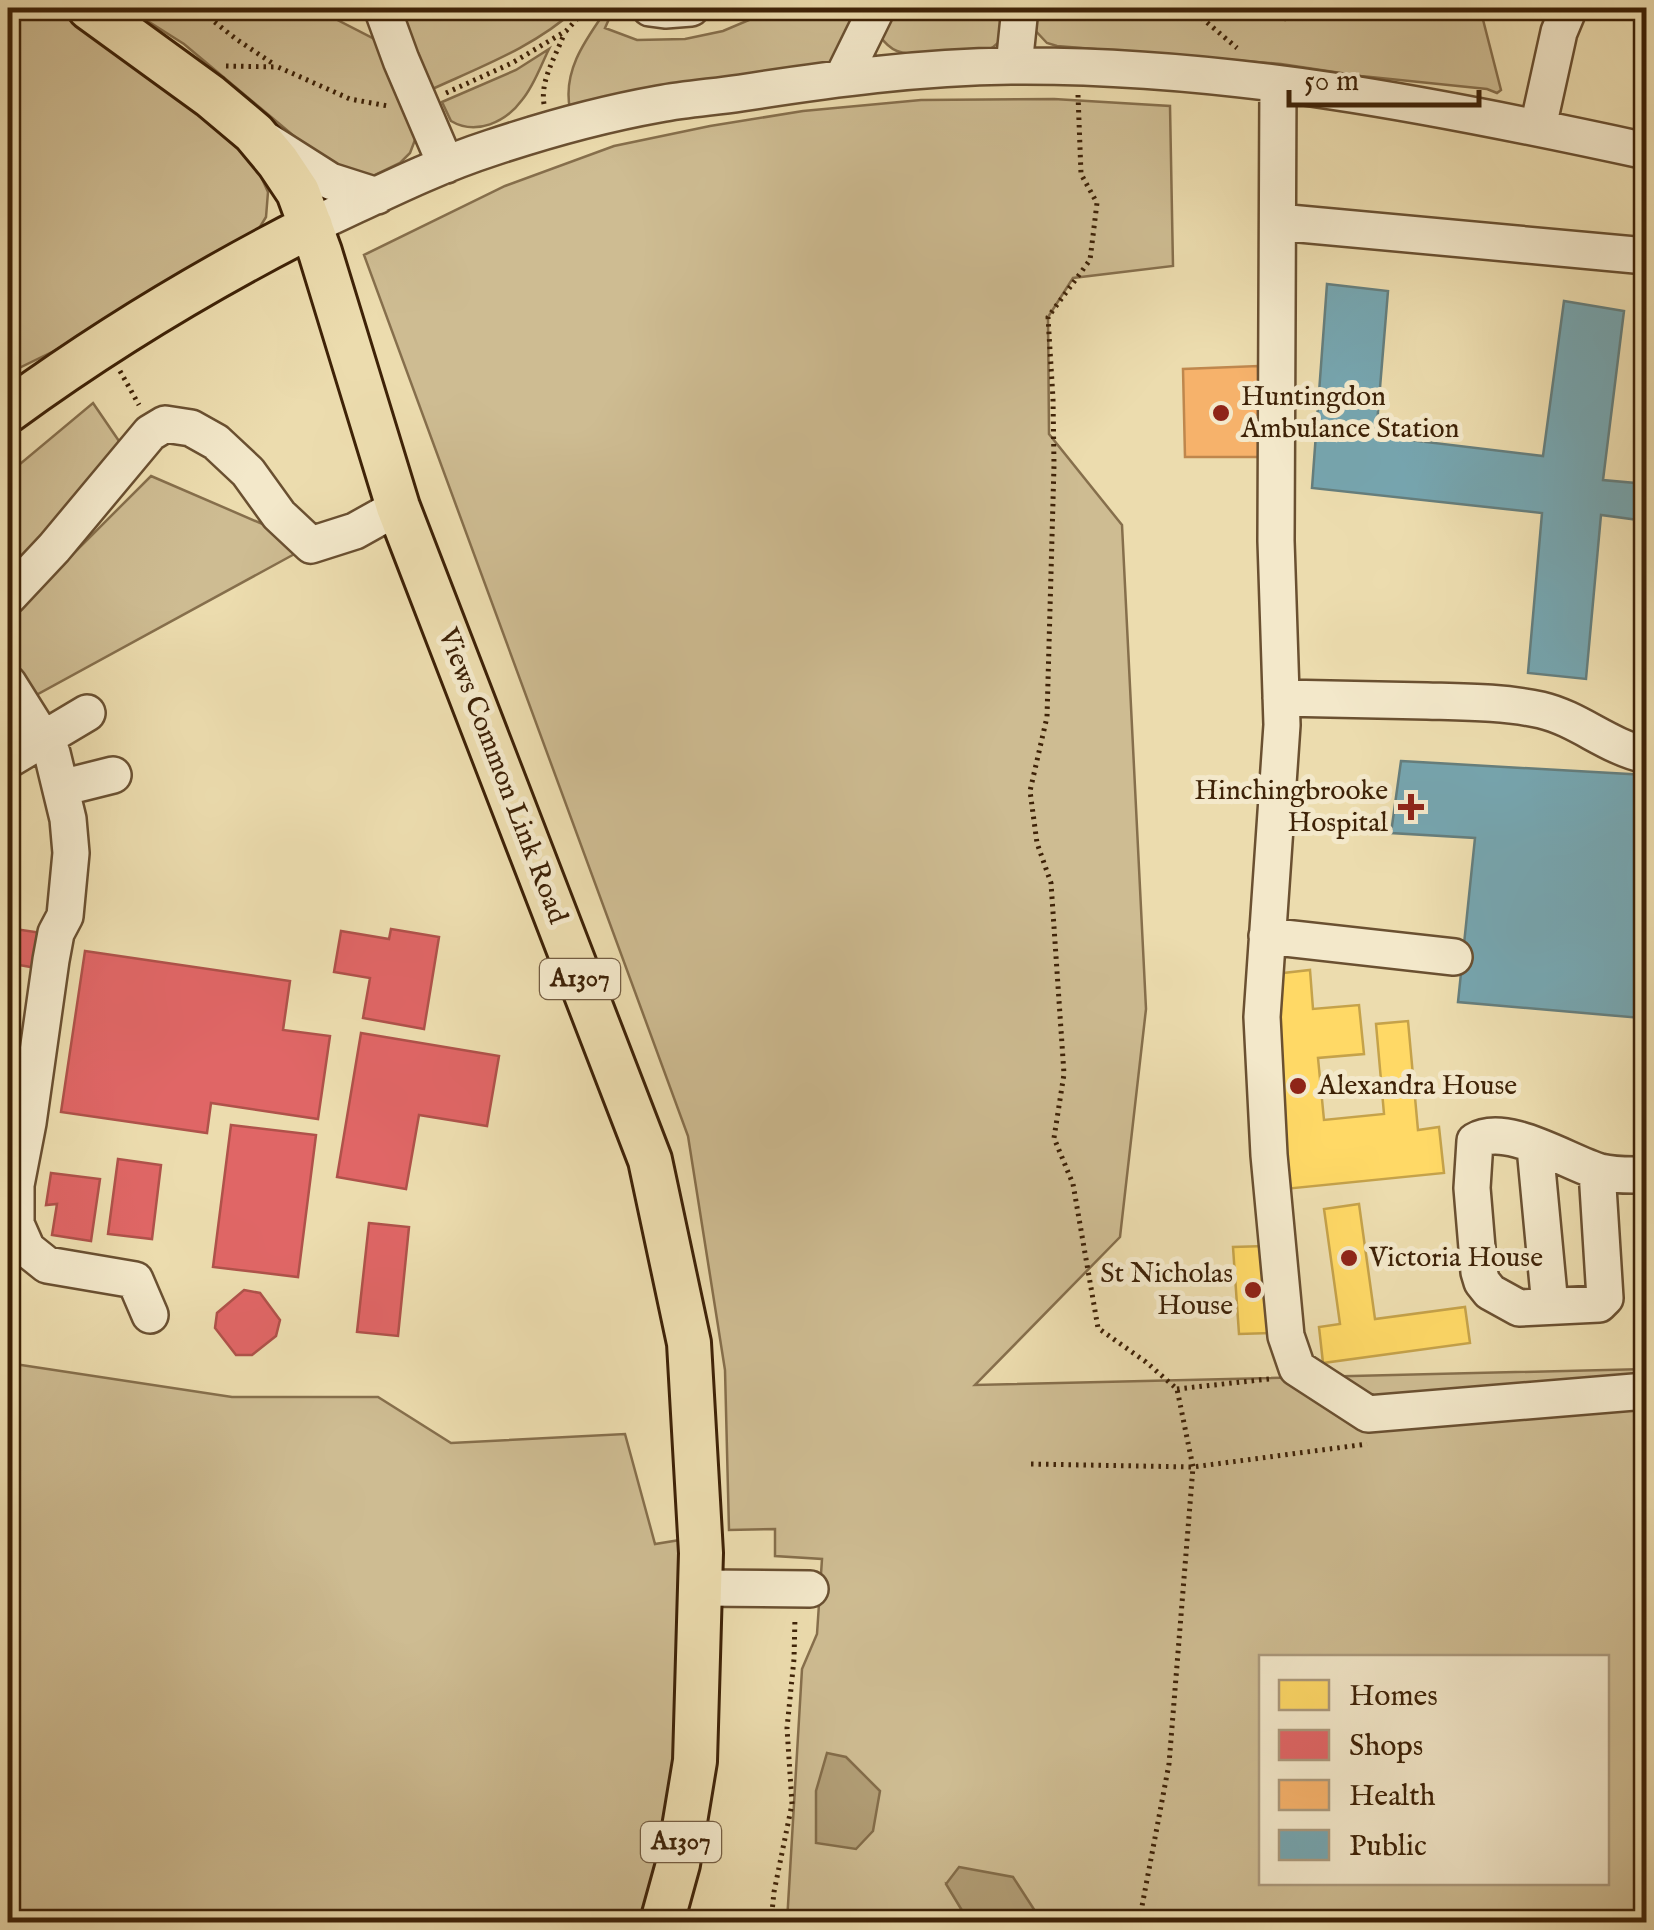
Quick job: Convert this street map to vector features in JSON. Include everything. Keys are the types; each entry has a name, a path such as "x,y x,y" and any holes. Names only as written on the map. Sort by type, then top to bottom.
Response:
{"main road":[{"name":"A1307","path":"89,8 254,133 298,192 311,226"},
{"path":"8,411 176,299 311,226"},
{"name":"Views Common Link Road","path":"311,226 398,508 650,1160 689,1342 702,1588 695,1761 678,1864 662,1922"},
{"path":"8,382 66,369"}],"street":[{"path":"382,8 446,165"},
{"path":"650,8 691,8"},
{"path":"843,76 877,8"},
{"path":"1014,66 1020,8"},
{"path":"1538,128 1559,32 1569,8"},
{"path":"311,226 446,165 550,131 656,104 843,76 914,70 1014,66 1076,85 1146,71 1278,84 1402,102 1646,151"},
{"path":"1278,84 1276,540 1282,724 1262,1017 1269,1155 1286,1336 1297,1368 1368,1414 1646,1391"},
{"path":"254,133 330,180 378,196"},
{"path":"1278,222 1646,256"},
{"path":"8,597 150,433 164,424 191,428 216,442 311,544 354,531 398,508"},
{"path":"8,683 52,754 68,819 71,853 65,916 50,960 16,1184 16,1224 27,1248 46,1264 135,1280 150,1315"},
{"path":"1282,698 1455,702 1542,710 1646,755"},
{"path":"8,760 86,714"},
{"path":"60,788 113,775"},
{"path":"1267,936 1454,957"},
{"path":"1597,1171 1606,1298 1599,1304 1519,1308 1490,1292 1482,1282 1473,1205 1475,1141 1483,1136 1516,1138 1597,1171 1615,1176 1646,1175"},
{"path":"1534,1147 1550,1306"},
{"path":"702,1588 803,1589"}],"path":[{"path":"197,8 278,67"},
{"path":"550,131 542,96 566,31"},
{"path":"1076,85 1082,174 1097,202 1090,260 1048,317 1054,465 1047,697 1030,792 1038,843 1051,883 1064,1074 1054,1138 1073,1184 1098,1328 1177,1389 1193,1467 1168,1764 1139,1922"},
{"path":"116,364 144,414 150,433"},
{"path":"1177,1389 1280,1378 1297,1368"},
{"path":"1031,1464 1193,1467 1368,1444"},
{"path":"771,1922 792,1804 787,1728 803,1589"}],"shaded area":[{"path":"8,8 78,8 198,96 254,161 268,192 266,217 255,235 54,351 21,367 8,368"},
{"path":"127,8 314,8 382,43 418,132 410,153 400,163 373,176 339,168 313,152 184,44"},
{"path":"400,8 577,8 525,45 428,91"},
{"path":"777,8 865,8 831,62 570,109 568,95 573,68 607,9 613,10 605,28 637,40 685,39 723,31"},
{"path":"894,8 1008,8 1002,38 988,50 929,54 897,51 881,38 879,35"},
{"path":"1033,8 1270,8 1285,20 1296,8 1480,8 1501,90 1497,93 1281,64 1057,46 1047,43 1032,27"},
{"path":"549,49 530,88 508,115 480,127 451,121 442,102 516,70"},
{"path":"1054,99 1170,106 1173,266 1073,278 1048,317 1049,434 1122,525 1146,1009 1120,1237 975,1385 1646,1369 1646,1922 1035,1922 1037,1914 947,1884 969,1922 787,1922 802,1669 817,1634 822,1559 775,1556 775,1529 729,1530 725,1370 688,1136 364,255 505,186 614,146 803,111 921,100"},
{"path":"93,403 121,444 8,582 8,474"},
{"path":"151,476 311,545 27,700 8,664 8,619"},
{"path":"8,1363 232,1397 378,1397 451,1443 625,1434 655,1544 692,1538 679,1764 641,1922 8,1922"},
{"path":"827,1753 846,1757 880,1791 873,1831 856,1849 816,1843 816,1791"},
{"path":"959,1867 1013,1877 1037,1914 1035,1922 969,1922 946,1884"}],"building: Homes":[{"name":"Alexandra House","path":"1310,970 1313,1009 1359,1005 1364,1054 1318,1058 1324,1120 1384,1114 1376,1024 1408,1021 1418,1130 1439,1127 1444,1173 1285,1189 1265,975"},
{"name":"Victoria House","path":"1359,1204 1375,1319 1465,1307 1470,1343 1323,1363 1319,1327 1340,1324 1324,1209"},
{"name":"St Nicholas House","path":"1266,1246 1273,1333 1239,1334 1233,1247"}],"building: Shops":[{"path":"8,928 42,933 36,968 8,963"},
{"path":"391,929 439,937 424,1029 363,1018 370,978 334,972 341,931 389,939"},
{"path":"85,951 290,981 283,1030 330,1036 318,1119 211,1103 207,1133 61,1112"},
{"path":"361,1033 499,1056 487,1126 419,1115 406,1189 337,1177"},
{"path":"231,1125 316,1135 298,1277 213,1267"},
{"path":"118,1159 161,1165 152,1239 108,1234"},
{"path":"51,1173 100,1179 91,1241 52,1235 57,1204 46,1205"},
{"path":"369,1223 409,1227 398,1336 357,1332"},
{"path":"244,1290 260,1293 280,1320 276,1336 252,1355 236,1355 215,1328 217,1313"}],"building: Health":[{"name":"Huntingdon Ambulance Station","path":"1258,366 1260,457 1185,457 1183,369"}],"building: Public":[{"path":"1327,284 1388,291 1376,436 1543,456 1564,301 1624,311 1603,480 1646,484 1646,521 1601,515 1586,679 1528,673 1542,513 1312,488"},
{"path":"1401,761 1646,775 1641,1018 1458,1002 1475,838 1391,833"}],"place":[{"name":"Huntingdon Ambulance Station","path":"1221,413"},
{"name":"Hinchingbrooke Hospital","path":"1411,807"},
{"name":"Alexandra House","path":"1298,1086"},
{"name":"Victoria House","path":"1349,1258"},
{"name":"St Nicholas House","path":"1253,1290"}]}
